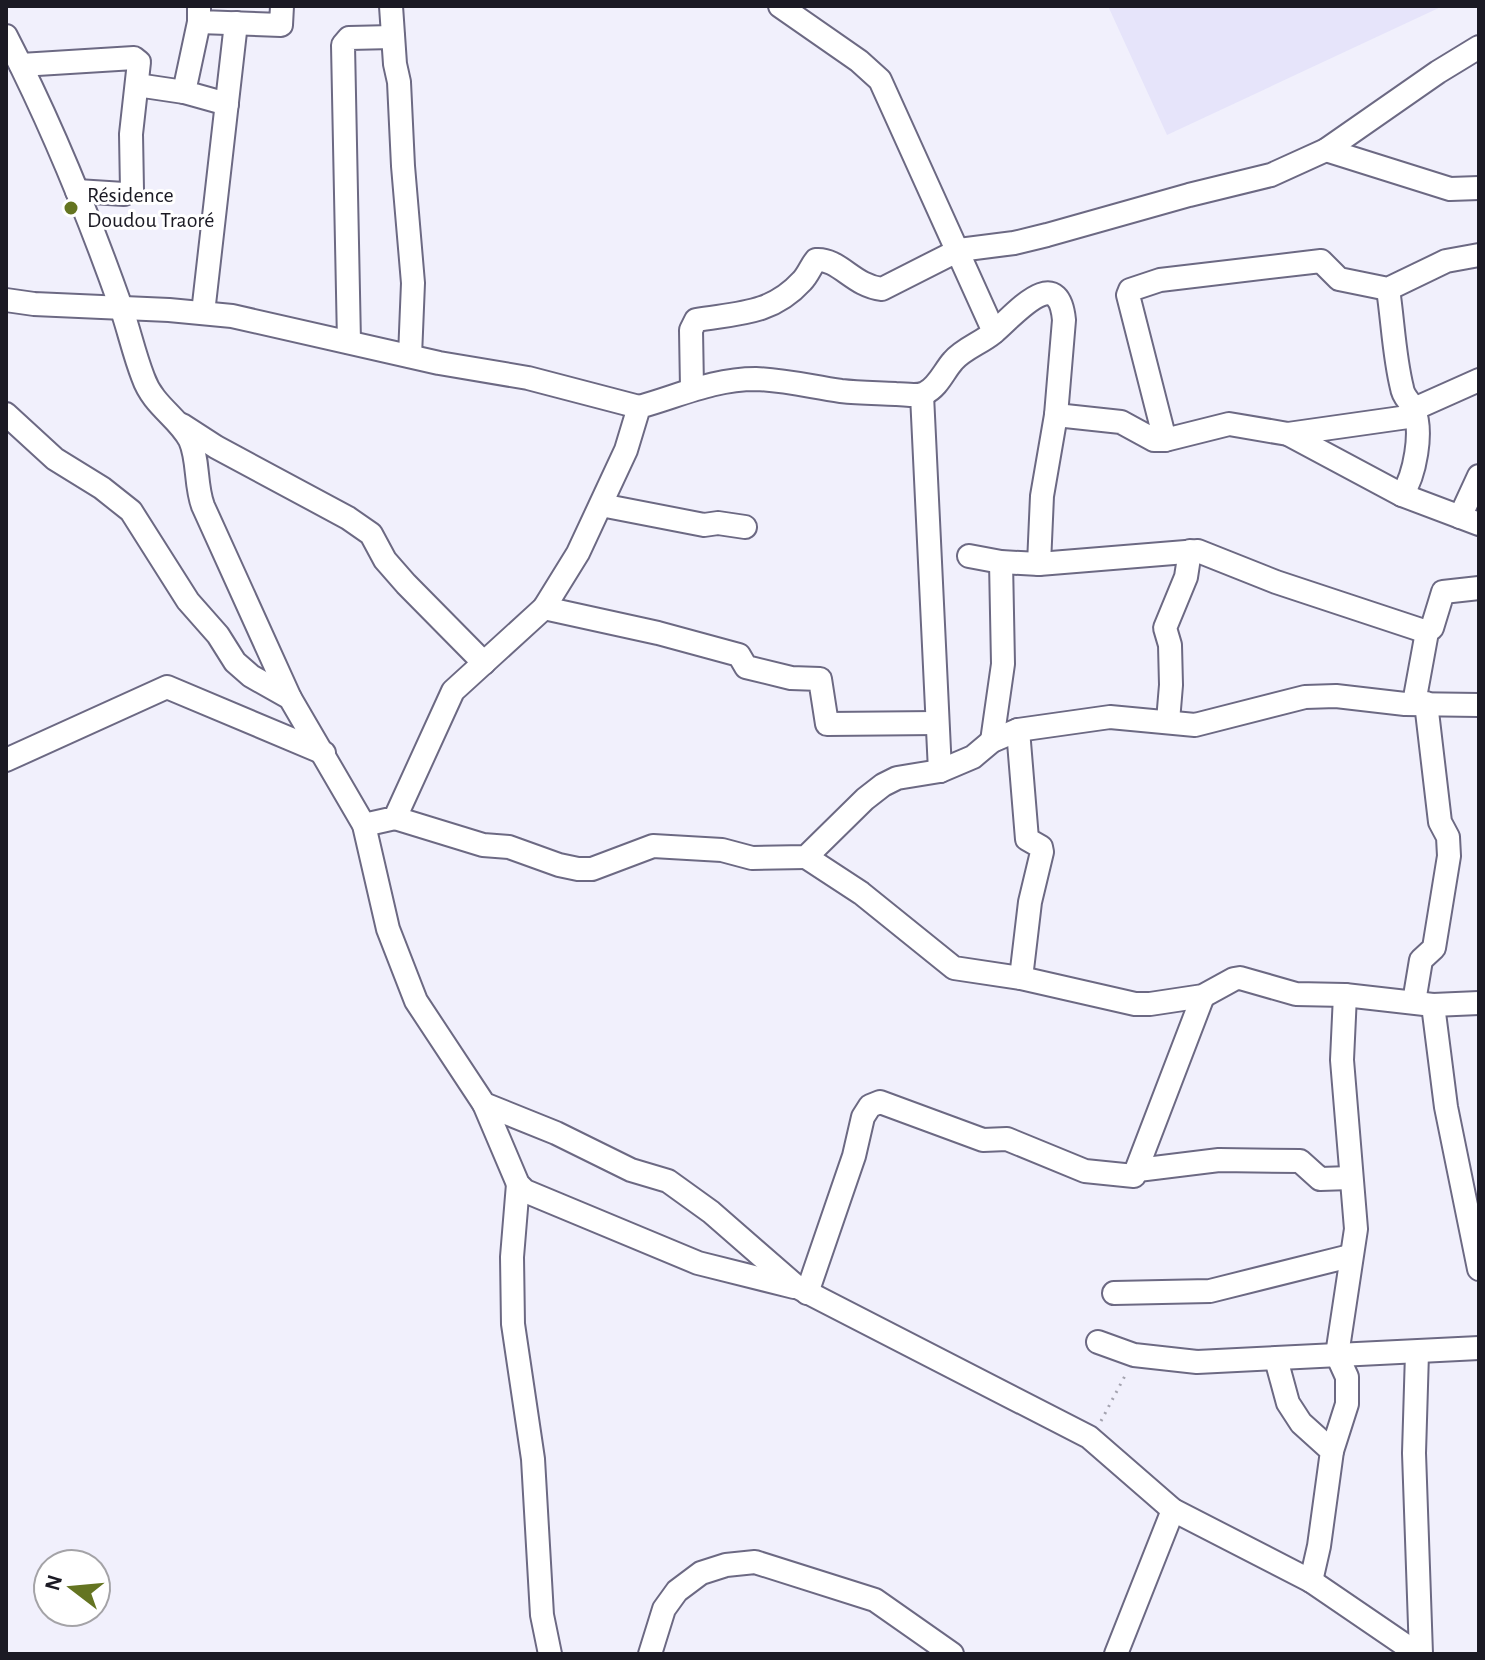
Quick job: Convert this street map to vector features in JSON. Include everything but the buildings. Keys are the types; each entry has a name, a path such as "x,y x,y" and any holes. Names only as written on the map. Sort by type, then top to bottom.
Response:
{"street":[{"path":"184,92 199,14 236,23 281,25 282,6"},
{"path":"391,6 413,283 410,356"},
{"path":"780,6 859,61 880,80 994,332"},
{"path":"203,313 236,23"},
{"path":"6,36 50,124 77,191 121,308 143,379 152,397 190,442 203,506 290,698 364,825 388,929 416,1001 484,1104 518,1184 544,1201 698,1263 802,1290 1089,1437 1173,1510 1311,1581 1420,1654"},
{"path":"349,342 343,45 349,38 393,37"},
{"path":"692,388 691,330 696,320 762,310 806,278 816,260 829,261 868,287 882,289 959,250 1014,243 1271,175 1326,150 1479,47"},
{"path":"21,65 134,58 139,62 131,134 132,190 124,194 77,191"},
{"path":"137,85 184,92 227,104"},
{"path":"1326,150 1450,189 1479,188"},
{"path":"1165,440 1128,295 1130,290 1160,280 1321,261 1339,279 1388,289 1446,261 1479,255"},
{"path":"1388,289 1402,392 1414,412 1417,446 1411,476 1402,495"},
{"path":"6,300 232,316 410,356 528,378 639,407 692,388 717,382 755,379 803,382 843,391 922,395 935,386 957,357 994,332 1015,310 1033,298 1048,294 1060,299 1064,320 1056,415 1042,496 1039,564"},
{"path":"1288,434 1414,412 1479,380"},
{"path":"922,395 940,771"},
{"path":"395,818 425,748 446,711 450,695 544,608 578,553 626,450 639,407"},
{"path":"6,414 55,459 102,488 131,511 188,601 218,635 235,662 251,676 290,698"},
{"path":"1056,415 1121,422 1154,440 1229,424 1288,434 1402,495 1469,521 1479,476"},
{"path":"170,417 216,447 348,518 371,534 385,560 406,584 484,663"},
{"path":"601,505 704,525 718,523 745,527"},
{"path":"1168,721 1170,645 1165,628 1186,577 1190,551"},
{"path":"969,556 1039,564 1198,551 1276,582 1427,632"},
{"path":"992,741 1003,664 1001,562"},
{"path":"1479,588 1443,592 1432,628 1427,632 1420,703 1440,822 1448,837 1449,856 1434,948 1421,960 1424,1004 1479,1269"},
{"path":"544,608 658,633 739,655 746,667 791,678 820,679 827,724 937,723"},
{"path":"6,760 167,687 324,753"},
{"path":"806,857 883,785 897,778 940,771 973,757 992,741 1018,730 1110,717 1195,725 1305,697 1336,696 1405,704 1479,705"},
{"path":"1018,730 1027,839 1041,847 1042,852 1030,902 1021,978"},
{"path":"364,825 395,818 483,845 509,847 578,869 592,869 653,846 722,850 752,858 806,857 861,893 954,968 1021,978 1135,1004 1203,996 1240,978 1296,994 1345,995 1424,1004 1479,1003"},
{"path":"1311,1581 1332,1451 1347,1404 1348,1389 1344,1367 1337,1355 1356,1229 1342,1060 1345,995"},
{"path":"802,1290 854,1156 863,1117 874,1102 983,1140 1007,1139 1085,1171 1131,1176 1138,1170 1203,996"},
{"path":"484,1104 556,1133 631,1170 673,1184 733,1230 802,1290"},
{"path":"1138,1170 1219,1160 1300,1161 1320,1179 1351,1178"},
{"path":"518,1184 512,1257 513,1324 533,1459 542,1615 550,1654"},
{"path":"1114,1293 1210,1291 1350,1256"},
{"path":"1098,1342 1140,1356 1197,1362 1479,1348"},
{"path":"1417,1353 1414,1453 1420,1654"},
{"path":"1276,1359 1288,1403 1301,1423 1332,1451"},
{"path":"1116,1654 1173,1510"},
{"path":"650,1654 664,1609 677,1591 701,1573 726,1565 755,1562 875,1600 952,1654"}],"path":[{"path":"1089,1437 1110,1407 1123,1378 1140,1356"}],"shaded area":[{"path":"1108,6 1443,6 1167,135"}],"place":[{"name":"Résidence Doudou Traoré","path":"71,208"}]}
